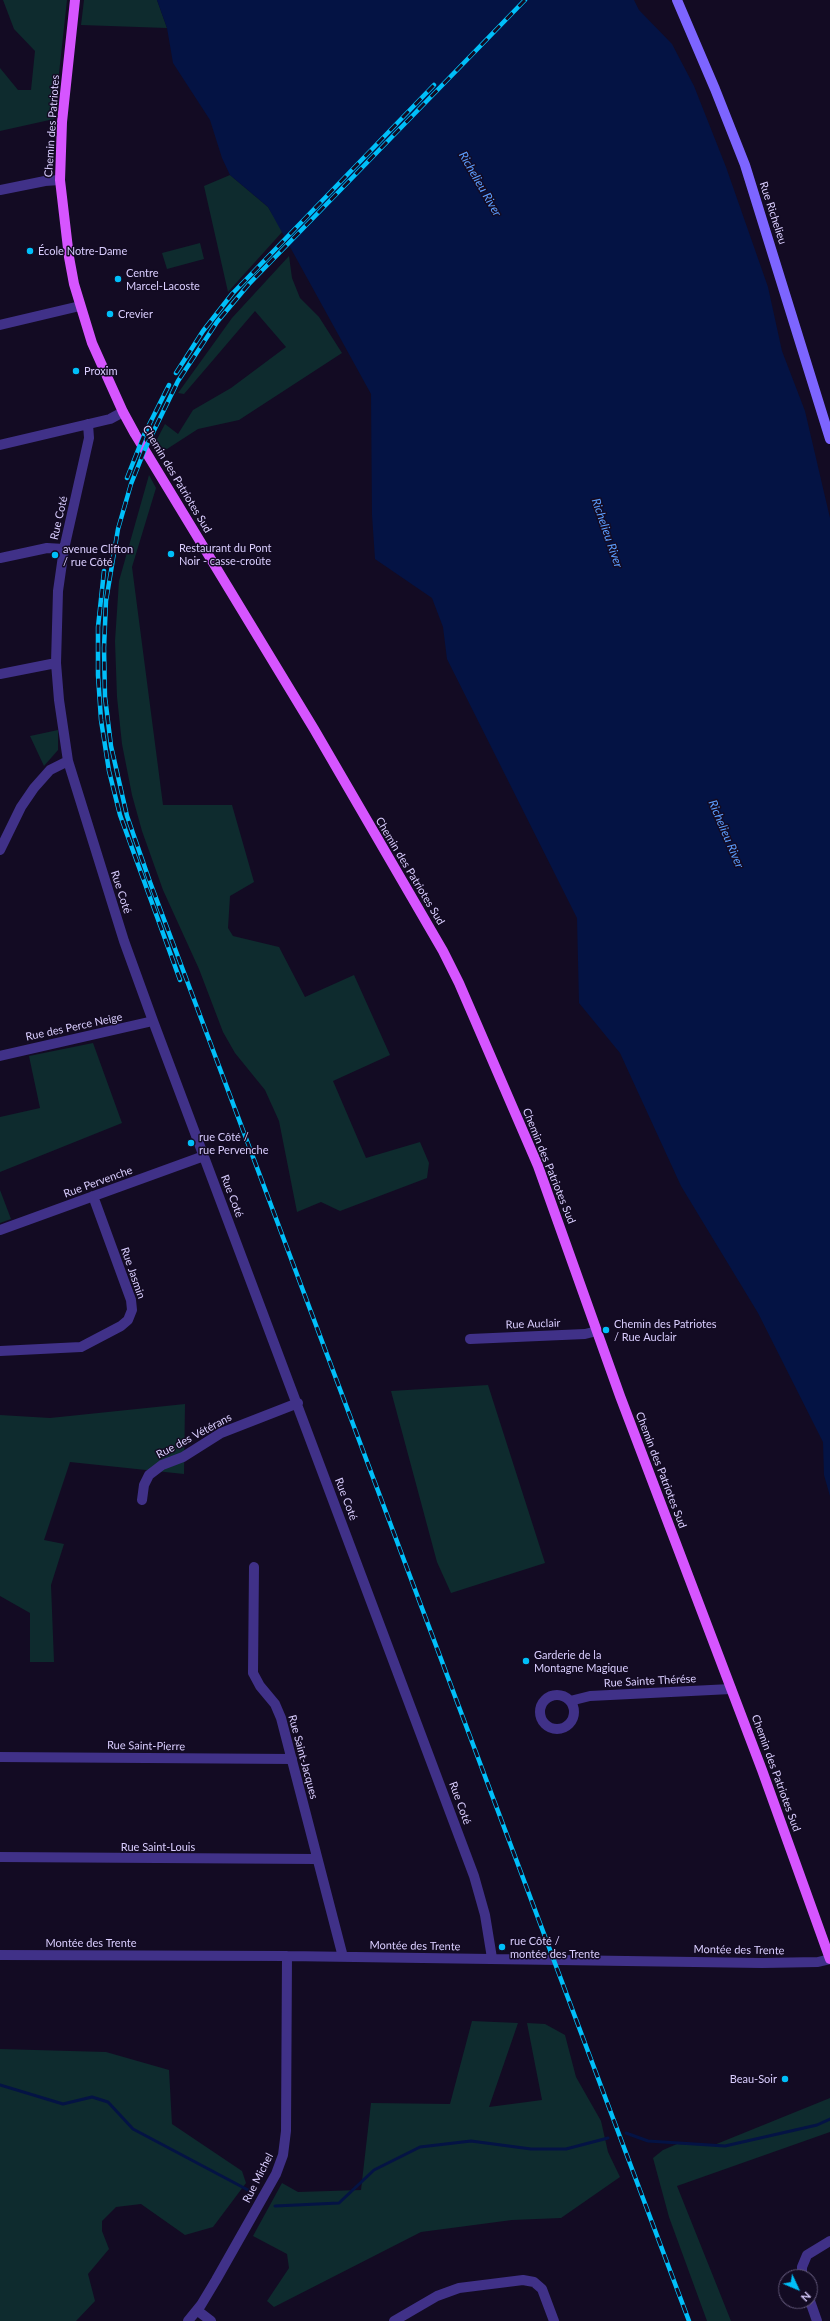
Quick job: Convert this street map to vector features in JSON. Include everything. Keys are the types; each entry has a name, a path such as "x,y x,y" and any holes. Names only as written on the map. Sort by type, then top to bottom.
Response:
{"main road":[{"name":"Chemin des Patriotes","path":"75,0 62,122 60,180 68,257 80,306 92,343 123,412"},
{"name":"Rue Richelieu","path":"677,0 715,89 745,165 830,439"},
{"name":"Chemin des Patriotes Sud","path":"123,412 314,729 443,951 532,1150 597,1331 830,1959"}],"street":[{"path":"0,190 60,180"},
{"path":"0,325 80,306"},
{"path":"0,445 88,424 110,418 123,412"},
{"name":"Rue Coté","path":"88,424 89,438 64,549 58,590 56,663 68,761 117,920 153,1021 298,1403 474,1876 486,1921 492,1958"},
{"path":"0,558 47,548 64,549"},
{"path":"0,674 56,663"},
{"path":"0,850 21,807 34,788 50,770 68,761"},
{"name":"Rue des Perce Neige","path":"0,1056 153,1021"},
{"name":"Rue Pervenche","path":"0,1230 204,1156"},
{"name":"Rue Jasmin","path":"0,1351 81,1347 121,1326 128,1320 132,1310 131,1300 93,1196"},
{"name":"Rue Auclair","path":"470,1339 585,1334 597,1331"},
{"name":"Rue des Vétérans","path":"142,1500 144,1485 149,1476 162,1465 183,1456 221,1433 298,1403"},
{"name":"Rue Saint-Jacques","path":"254,1567 253,1673 278,1710 343,1957"},
{"name":"Rue Sainte Thérése","path":"570,1701 590,1696 731,1689"},
{"name":"Rue Saint-Pierre","path":"0,1757 292,1759"},
{"name":"Rue Saint-Louis","path":"0,1857 316,1859"},
{"name":"Montée des Trente","path":"0,1955 492,1958 781,1963 818,1962 830,1959"},
{"name":"Rue Michel","path":"188,2321 198,2311 276,2174 283,2155 286,2131 287,1956"},
{"path":"802,2269 807,2255 830,2241"},
{"path":"394,2321 437,2296 459,2288 523,2280 534,2282 542,2289 554,2321"},
{"path":"813,2309 817,2321"},
{"path":"198,2311 211,2321"}],"green space":[{"path":"3,0 67,0 54,119 0,131 0,68 18,90 31,90 35,51 14,29"},
{"path":"84,0 157,0 167,28 81,25"},
{"path":"230,175 268,207 283,231 228,292 204,186"},
{"path":"200,243 204,259 167,269 162,253"},
{"path":"289,256 292,278 300,298 319,317 342,353 239,420 198,429 167,449 154,445 165,424 178,434 193,410 231,388 286,347 255,311 184,394 178,393 232,318"},
{"path":"149,475 156,488 132,567 163,805 232,805 254,882 230,896 228,928 233,936 279,947 305,997 354,975 390,1055 333,1081 366,1158 420,1142 429,1163 427,1178 340,1211 321,1202 297,1212 279,1121 265,1090 235,1053 223,1032 199,969 163,890 142,831 132,795 122,744 117,697 115,641 119,581"},
{"path":"58,730 58,750 44,766 30,736"},
{"path":"93,1043 122,1123 0,1172 0,1117 40,1108 29,1056"},
{"path":"0,1190 11,1219 0,1223"},
{"path":"488,1385 545,1563 451,1593 437,1562 391,1391"},
{"path":"185,1404 184,1474 70,1462 44,1540 64,1544 51,1585 54,1662 30,1662 30,1613 0,1596 0,1415 50,1418"},
{"path":"472,2021 518,2023 489,2107 542,2100 527,2023 545,2024 565,2035 576,2077 601,2121 608,2152 620,2177 561,2218 512,2220 421,2232 274,2307 267,2301 289,2268 287,2254 253,2236 282,2183 298,2192 361,2190 371,2103 450,2104"},
{"path":"0,2049 106,2052 169,2070 172,2124 242,2171 246,2183 213,2227 185,2235 141,2204 116,2207 102,2221 102,2231 109,2249 88,2274 95,2301 76,2321 0,2321"},
{"path":"830,2098 830,2132 677,2186 731,2321 707,2321 669,2217 653,2158 663,2150 677,2144 714,2145"}],"water":[{"name":"Richelieu River","path":"157,0 634,0 639,10 672,44 694,86 726,167 768,287 782,351 805,411 830,518 830,1496 824,1475 823,1442 758,1313 681,1186 620,1053 579,1003 577,918 447,659 443,627 432,598 375,559 372,515 371,394 268,207 230,175 222,158 210,120 173,63 167,28"}],"waterway":[{"path":"0,2085 63,2104 92,2097 108,2102 133,2129 248,2190"},
{"path":"626,2133 648,2141 725,2146 817,2125 830,2119"},
{"path":"275,2206 339,2203 374,2170 420,2147 471,2141 531,2149 566,2149 608,2138"}],"railway":[{"path":"525,0 249,284 217,322 178,381 145,449 131,484 118,529 106,601 104,648 105,697 111,746 127,816 150,882 689,2321"},
{"path":"176,373 203,331 232,294 434,85"},
{"path":"127,478 144,435 169,385"},
{"path":"104,571 98,627 98,675 101,720 109,771 120,815 180,980"}],"place":[{"name":"École Notre-Dame","path":"30,251"},
{"name":"Centre Marcel-Lacoste","path":"118,279"},
{"name":"Crevier","path":"110,314"},
{"name":"Proxim","path":"76,371"},
{"name":"Restaurant du Pont Noir - casse-croûte","path":"171,554"},
{"name":"avenue Clifton / rue Côté","path":"55,555"},
{"name":"rue Côté / rue Pervenche","path":"191,1143"},
{"name":"Chemin des Patriotes / Rue Auclair","path":"606,1330"},
{"name":"Garderie de la Montagne Magique","path":"526,1661"},
{"name":"rue Côté / montée des Trente","path":"502,1947"},
{"name":"Beau-Soir","path":"785,2079"}]}
